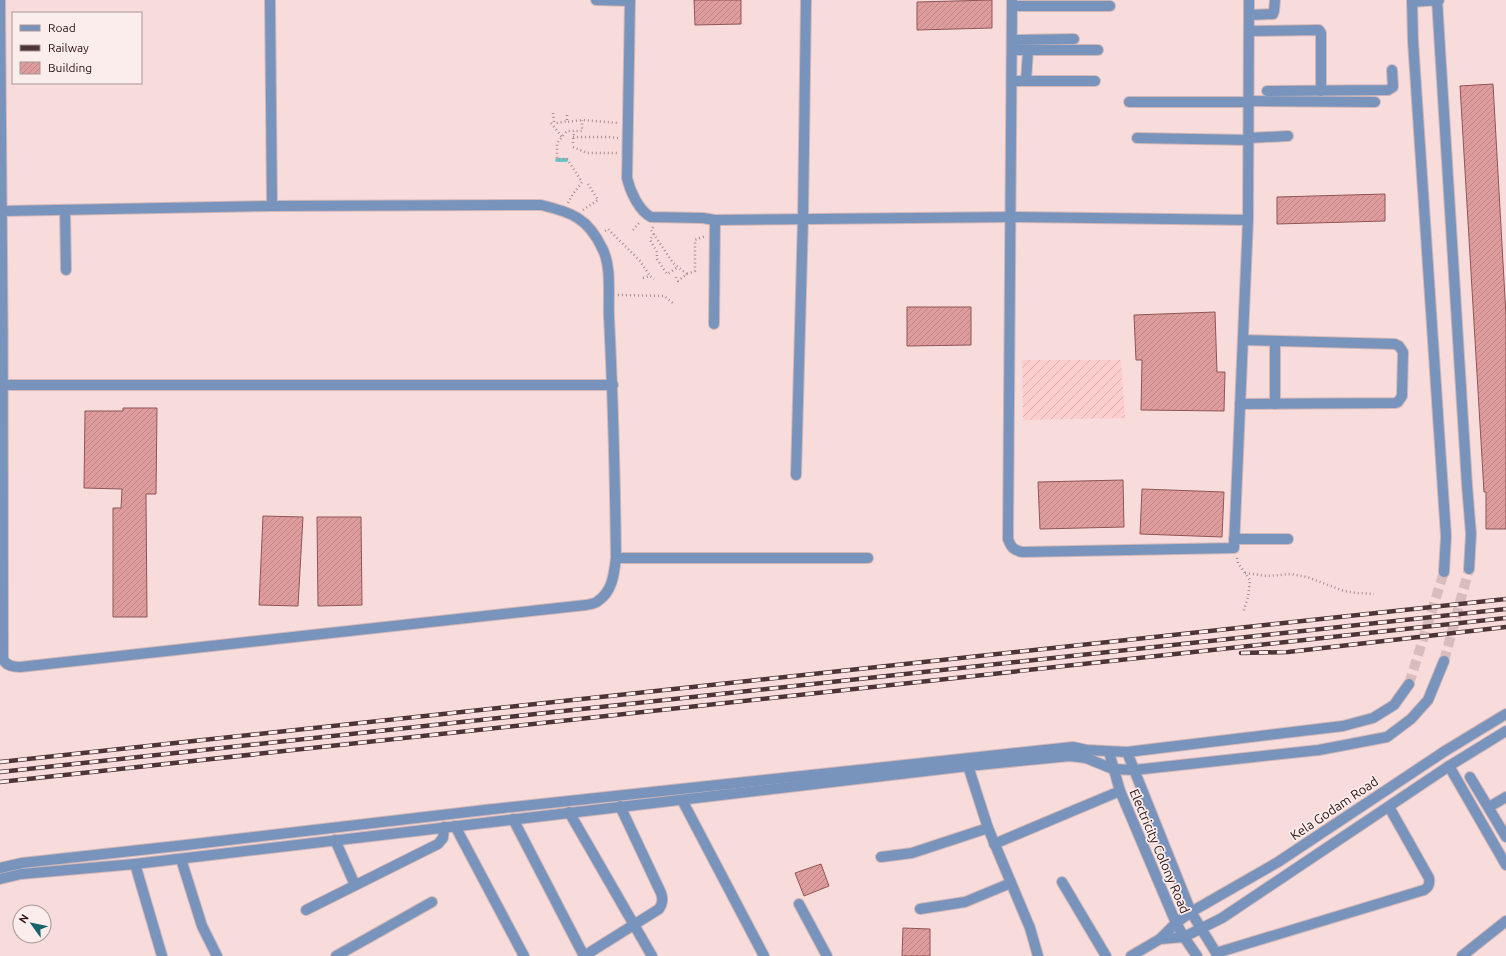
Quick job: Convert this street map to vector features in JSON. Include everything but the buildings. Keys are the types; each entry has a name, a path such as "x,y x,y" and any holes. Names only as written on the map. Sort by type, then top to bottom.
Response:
{"street":[{"path":"0,0 0,32 2,211 4,385 3,658 9,666 20,667 586,605 598,602 608,592 614,580 616,558 608,270 603,250 596,236 584,221 565,211 541,205 272,206 2,211"},
{"path":"270,0 272,206"},
{"path":"596,0 630,1 627,178 629,186 646,214 656,218 703,218 715,220 1011,217 1248,220"},
{"path":"796,475 803,218 806,0"},
{"path":"1234,543 1248,220 1249,0"},
{"path":"1249,15 1273,14 1274,0"},
{"path":"1444,572 1446,536 1414,57 1412,1 1438,0 1471,534 1469,569"},
{"path":"1110,6 1012,3 1008,531 1010,546 1015,550 1022,552 1234,543 1288,539"},
{"path":"1249,31 1319,30 1321,33 1321,91"},
{"path":"1012,45 1074,39"},
{"path":"1012,45 1028,50 1098,50"},
{"path":"1026,81 1028,50"},
{"path":"1267,91 1390,90 1393,87 1392,70"},
{"path":"1012,81 1095,81"},
{"path":"1130,102 1375,102"},
{"path":"1137,138 1248,139 1288,136"},
{"path":"65,210 66,270"},
{"path":"714,324 715,220"},
{"path":"1240,404 1395,403 1398,402 1402,396 1403,352 1402,348 1395,344 1243,340"},
{"path":"1275,341 1275,404"},
{"path":"4,385 612,385"},
{"path":"616,558 868,558"},
{"path":"0,879 21,874 135,864 620,806 968,766 1070,756 1086,758 1113,770 1134,770 1319,750 1387,736 1411,719 1428,700 1444,661"},
{"path":"0,868 22,863 485,810 1072,747 1108,752 1127,752 1343,726 1373,718 1394,705 1409,684"},
{"name":"Kela Godam Road","path":"1160,939 1176,923 1191,912 1278,862 1444,751 1506,714"},
{"path":"1131,956 1160,939 1184,937 1222,918 1449,766 1506,731"},
{"name":"Electricity Colony Road","path":"1108,752 1120,791 1176,923 1197,956"},
{"name":"Electricity Colony Road","path":"1127,752 1191,912 1200,929 1217,954"},
{"path":"968,766 988,828 1030,928 1038,956"},
{"path":"1449,766 1503,854 1506,865"},
{"path":"1470,777 1506,837"},
{"path":"994,844 1120,791"},
{"path":"1489,807 1506,797"},
{"path":"682,800 764,956"},
{"path":"513,819 589,955 659,909 662,904 663,897 620,806"},
{"path":"1217,954 1428,888 1430,883 1429,878 1389,806"},
{"path":"569,812 652,956"},
{"path":"455,826 524,956"},
{"path":"306,910 438,844 443,838 444,827"},
{"path":"882,857 912,853 988,828"},
{"path":"335,840 355,885"},
{"path":"180,858 197,912 212,949 217,956"},
{"path":"135,864 162,956"},
{"path":"1062,882 1106,956"},
{"path":"920,910 965,902 1011,883"},
{"path":"341,955 432,902"},
{"path":"799,904 827,956"},
{"path":"1462,956 1506,921"}],"path":[{"path":"553,113 554,122 556,123 582,120 627,124"},
{"path":"567,115 567,121"},
{"path":"565,211 573,194 582,182 567,159 556,158 557,143 567,131 582,131 582,120"},
{"path":"551,123 562,136"},
{"path":"573,143 574,131"},
{"path":"573,137 608,137 627,139"},
{"path":"573,147 587,153 627,153"},
{"path":"574,216 598,200 588,184"},
{"path":"656,218 651,230 672,263 681,268 687,274"},
{"path":"596,236 608,229 640,261 650,276 654,279"},
{"path":"674,276 678,281 687,274 695,271 696,240 715,232"},
{"path":"654,234 650,240 657,252 657,259 667,274 678,267"},
{"path":"643,278 650,276"},
{"path":"608,295 664,296 673,302"},
{"path":"1234,543 1238,563 1250,580 1243,613"},
{"path":"1246,573 1268,576 1291,574 1307,577 1344,591 1374,594"}],"shaded area":[{"path":"1022,360 1121,360 1125,418 1023,420"}],"waterway":[{"path":"557,160 566,160"}],"tunnel":[{"path":"1444,661 1469,569"},
{"path":"1409,684 1444,572"}],"railway":[{"path":"0,762 1506,599"},
{"path":"0,772 1506,609"},
{"path":"0,782 1506,618"},
{"path":"1241,653 1288,652 1506,627"}]}
